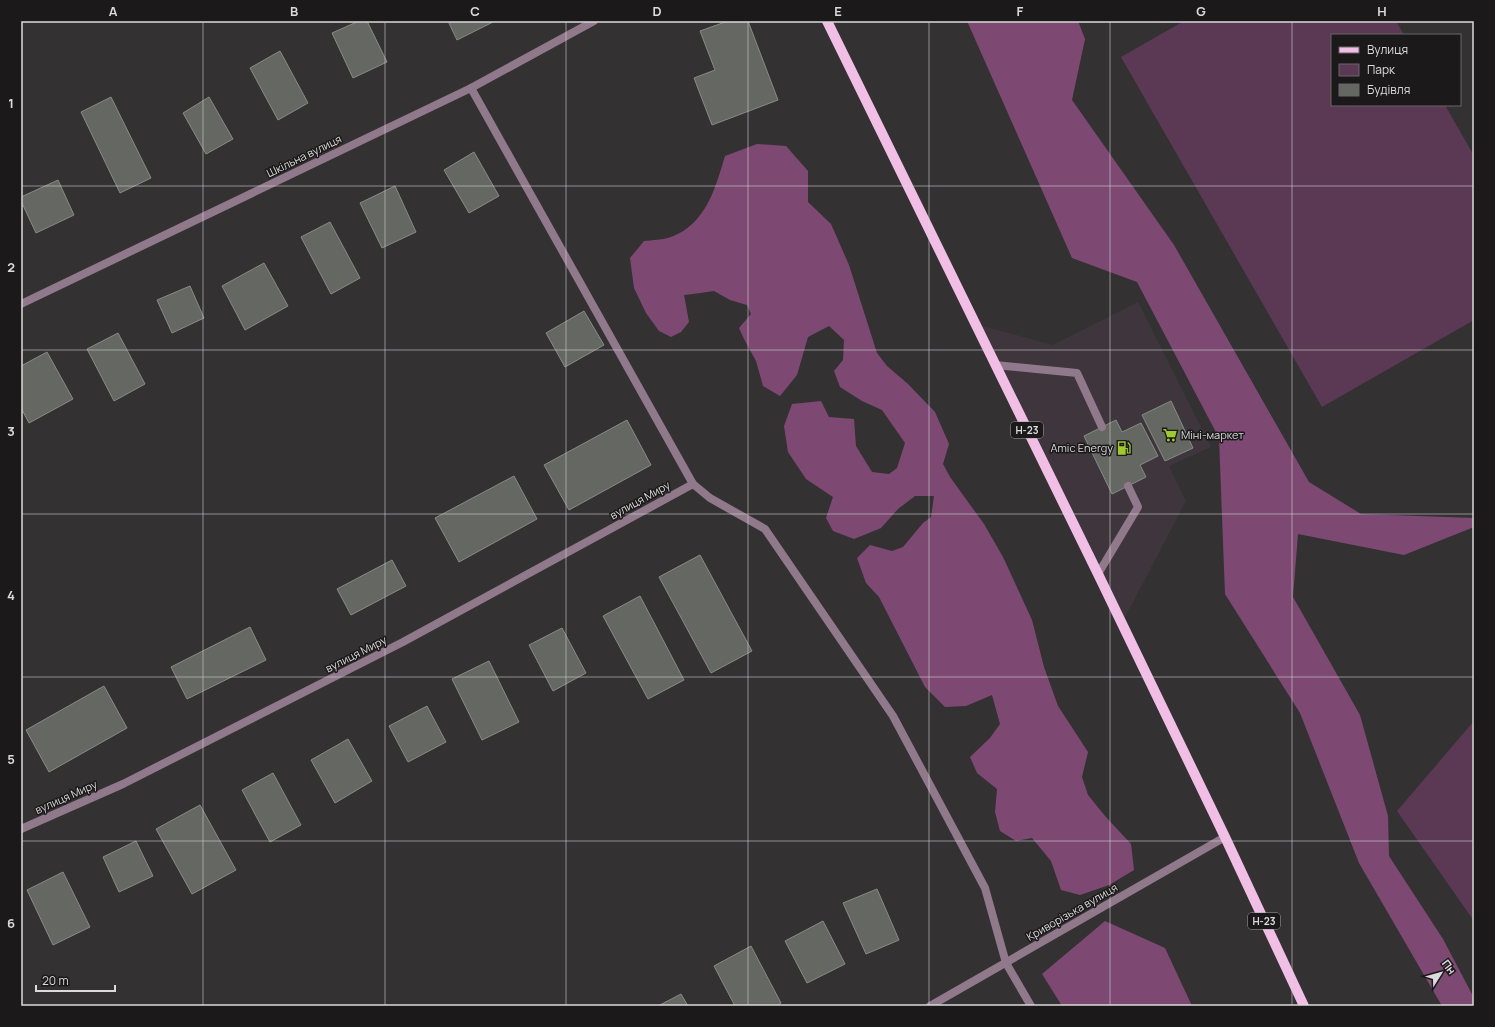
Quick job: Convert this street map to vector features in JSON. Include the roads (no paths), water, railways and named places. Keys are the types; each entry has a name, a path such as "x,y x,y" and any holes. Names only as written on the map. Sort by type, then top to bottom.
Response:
{"main road":[{"name":"Н-23","path":"827,21 1098,574 1225,837 1304,1006"}],"street":[{"name":"Шкільна вулиця","path":"21,304 471,88 594,21"},
{"path":"471,88 693,484 710,498 765,529 893,716 985,888 1006,963 1031,1006"},
{"path":"995,365 1077,373 1102,427"},
{"name":"вулиця Миру","path":"21,829 122,784 403,642 693,484"},
{"path":"1098,574 1138,507 1128,486"},
{"name":"Криворізька вулиця","path":"930,1006 1225,837"}],"place":[{"name":"Міні-маркет","path":"1170,435"},
{"name":"Amic Energy","path":"1124,448"}]}
